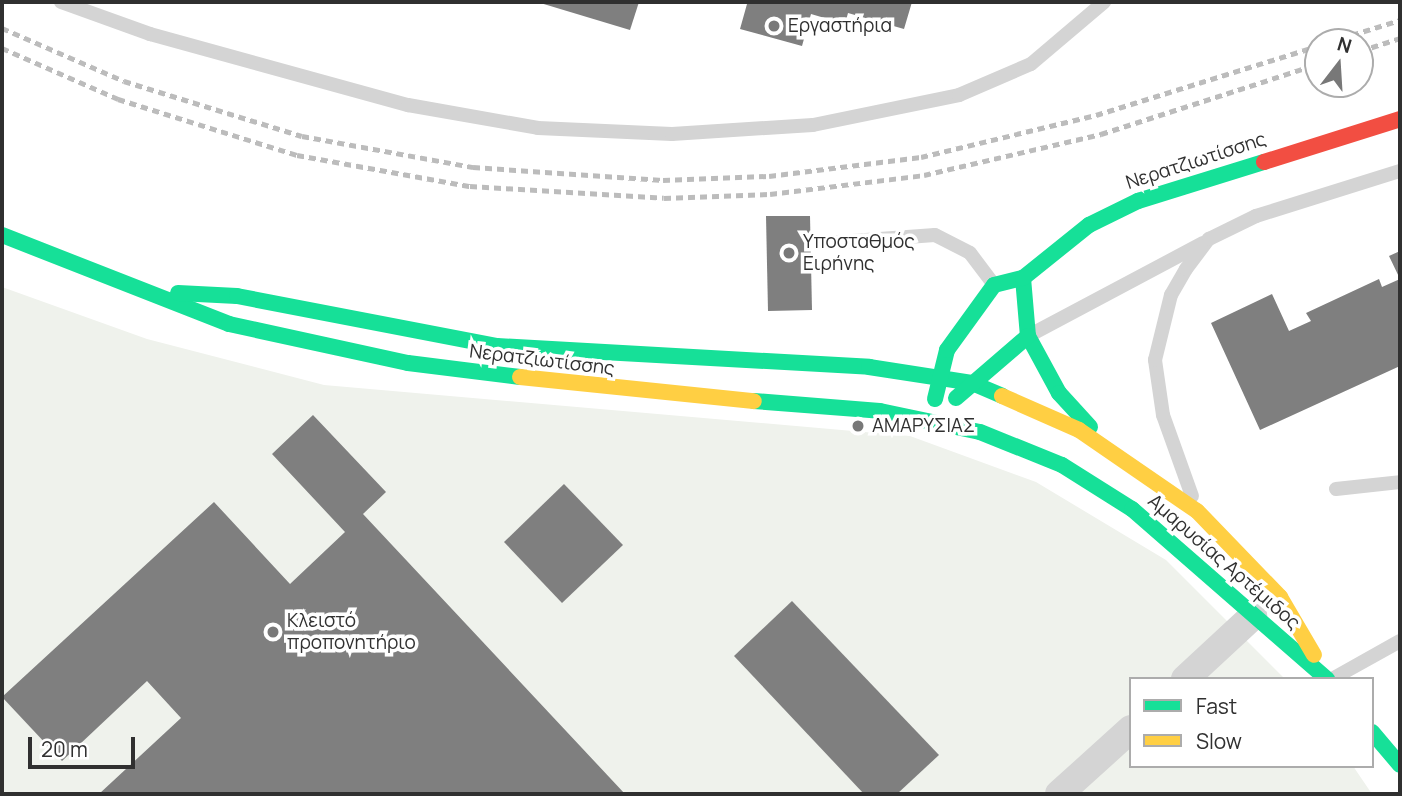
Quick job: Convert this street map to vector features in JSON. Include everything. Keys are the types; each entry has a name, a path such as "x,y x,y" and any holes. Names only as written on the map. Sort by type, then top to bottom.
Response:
{"main road":[{"name":"Νερατζιωτίσσης","path":"994,285 1023,278 1115,210 1400,119"},
{"name":"Νερατζιωτίσσης","path":"2,235 155,292 229,324 491,377 934,418"},
{"path":"1023,278 1028,336 1059,393 1116,452"},
{"path":"934,418 937,373 994,285"},
{"name":"Νερατζιωτίσσης","path":"155,292 237,296 497,346 937,373 1025,402 1116,452 1197,511"},
{"path":"934,418 1028,336"},
{"name":"Αμαρυσίας Αρτέμιδος","path":"934,418 1035,452 1100,488 1169,539 1327,677"},
{"name":"Αμαρυσίας Αρτέμιδος","path":"1197,511 1280,597 1328,677"},
{"path":"1374,734 1400,765"}],"street":[{"path":"1187,677 1254,616"},
{"path":"1059,794 1129,731"}],"lane":[{"path":"61,2 150,34 408,105 538,128 672,134 813,125 959,95 1031,64 1104,2"},
{"path":"1377,126 1400,105"},
{"path":"1028,336 1256,216 1400,171"},
{"path":"838,242 935,235 970,253 994,285"},
{"path":"1197,511 1163,415 1155,360 1171,295 1209,239"},
{"path":"1336,489 1400,482"},
{"path":"1333,677 1400,642"}],"shaded area":[{"path":"2,287 147,339 324,385 910,436 1036,482 1166,560 1283,677 1129,677 1129,768 1354,768 1372,794 2,794"}],"building":[{"path":"537,2 639,2 630,30"},
{"name":"Εργαστήρια","path":"741,2 912,2 904,29 848,13 845,24 811,14 802,46 740,29 747,4"},
{"name":"Υποσταθμός Ειρήνης","path":"766,216 810,216 812,310 768,311"},
{"path":"1400,251 1400,279 1389,256"},
{"path":"1379,279 1382,287 1400,279 1400,366 1260,430 1211,323 1272,294 1289,331 1311,321 1306,313"},
{"name":"Κλειστό προπονητήριο","path":"313,415 386,492 363,514 625,794 99,794 181,718 147,681 62,761 2,697 214,502 290,584 345,532 272,454"},
{"path":"564,484 623,545 562,603 504,542"},
{"path":"792,601 939,755 897,794 864,794 734,656"}],"railway":[{"path":"1374,28 1400,20"},
{"path":"2,28 124,81 302,136 473,167 663,180 769,176 921,157 1096,115 1304,50"},
{"path":"1374,46 1400,38"},
{"path":"2,48 118,99 297,155 470,186 664,198 770,194 924,175 1101,134 1304,69"}],"traffic: fast":[{"path":"935,399 947,350 994,285 1023,278 1089,225 1138,201 1264,162"},
{"path":"2,235 229,324 408,363 520,377"},
{"path":"1023,278 1028,336 1059,393 1090,427"},
{"path":"178,293 237,296 497,346 869,367 972,383 1002,396"},
{"path":"956,398 1028,336"},
{"path":"754,401 880,411 980,432 1062,465 1132,509 1325,677"},
{"path":"1374,734 1400,765"}],"traffic: slow":[{"path":"520,377 754,401"},
{"path":"1002,396 1079,430 1197,511 1280,597 1314,655"}],"traffic: jam":[{"path":"1264,162 1400,119"}],"place":[{"name":"Εργαστήρια","path":"774,26"},
{"name":"Υποσταθμός Ειρήνης","path":"789,253"},
{"name":"ΑΜΑΡΥΣΙΑΣ","path":"858,426"},
{"name":"Κλειστό προπονητήριο","path":"273,632"}]}
